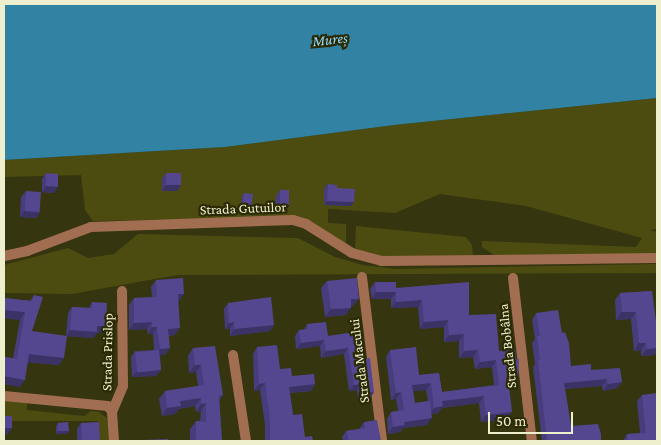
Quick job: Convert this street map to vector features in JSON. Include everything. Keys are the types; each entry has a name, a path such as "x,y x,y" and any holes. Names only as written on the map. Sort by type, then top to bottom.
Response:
{"street":[{"name":"Strada Gutuilor","path":"4,256 27,251 91,227 293,220 306,224 352,253 381,260 657,258"},
{"name":"Strada Macului","path":"362,277 382,441"},
{"name":"Strada Bobâlna","path":"513,278 532,441"},
{"name":"Strada Prislop","path":"114,441 112,412 122,386 122,291"},
{"path":"233,355 246,441"},
{"name":"Strada Prislop","path":"4,396 99,404 108,406 112,412"}],"shaded area":[{"path":"657,98 657,229 649,230 657,232 657,254 494,255 482,247 482,241 636,247 642,238 526,206 440,194 395,213 328,209 328,223 346,224 346,245 312,222 245,218 93,221 85,210 81,175 4,177 4,160 225,147 394,125"},
{"path":"356,226 466,237 472,245 473,256 387,258 355,251"},
{"path":"138,234 298,238 335,257 363,265 395,269 657,264 657,273 177,275 72,294 4,293 4,265 68,248 88,258 114,254"},
{"path":"4,400 27,402 27,410 84,416 91,411 99,412 107,418 110,441 99,441 98,421 4,421"}],"water":[{"name":"Mureș","path":"4,4 657,4 657,98 394,125 225,147 4,160"}],"building":[{"path":"46,173 58,174 58,187 46,186"},
{"path":"166,173 181,173 181,185 166,185"},
{"path":"328,184 337,185 337,188 355,189 354,202 327,201"},
{"path":"280,190 289,190 289,206 280,206"},
{"path":"26,191 41,192 40,212 25,211"},
{"path":"244,193 253,194 252,206 243,205"},
{"path":"183,278 184,294 178,294 180,328 168,329 170,348 160,349 157,327 152,327 152,322 134,323 134,298 157,297 156,280"},
{"path":"357,278 359,299 351,299 351,308 331,309 327,281"},
{"path":"375,282 396,282 396,288 469,282 469,315 496,314 499,351 515,349 516,359 519,359 518,376 508,377 512,412 486,415 484,396 442,401 443,406 434,408 431,383 412,385 415,403 430,401 432,418 404,422 405,425 393,427 391,412 404,410 401,392 396,393 390,350 416,347 419,375 439,373 442,392 499,385 496,360 480,362 478,350 464,351 464,334 449,335 448,320 424,322 422,300 396,302 396,292 376,292"},
{"path":"652,291 657,329 657,348 647,349 646,343 639,343 636,312 622,312 620,293"},
{"path":"34,295 43,297 32,331 67,336 64,358 29,354 25,380 4,376 4,357 17,359 25,312 4,310 4,298 32,301"},
{"path":"271,297 274,325 234,329 234,322 229,323 228,303"},
{"path":"92,302 107,303 106,327 97,326 97,332 70,330 72,307 92,308"},
{"path":"558,310 562,333 565,332 569,343 571,366 591,364 591,370 620,368 622,382 608,384 607,379 564,383 571,426 598,424 601,441 547,441 538,360 540,360 537,336 540,336 536,313"},
{"path":"326,322 328,336 356,332 360,360 370,358 374,392 363,393 361,384 354,385 348,348 326,351 324,340 301,343 299,330 308,329 307,324"},
{"path":"277,345 280,369 291,368 292,376 314,374 315,384 289,387 293,415 302,414 305,437 312,436 313,441 270,441 270,418 265,383 259,384 257,347"},
{"path":"215,346 223,395 219,395 222,441 196,441 196,421 206,422 206,403 201,404 201,398 180,401 181,406 167,408 165,391 204,385 201,365 195,365 193,348"},
{"path":"159,350 161,370 137,372 135,353"},
{"path":"657,393 657,441 628,441 627,434 646,433 642,395"},
{"path":"4,416 12,416 12,428 4,428"},
{"path":"377,420 381,441 349,441 346,431 365,428 364,422"},
{"path":"68,422 69,431 58,431 58,423"},
{"path":"99,422 100,441 82,441 81,423"},
{"path":"168,439 168,441 143,441 143,440"}]}
